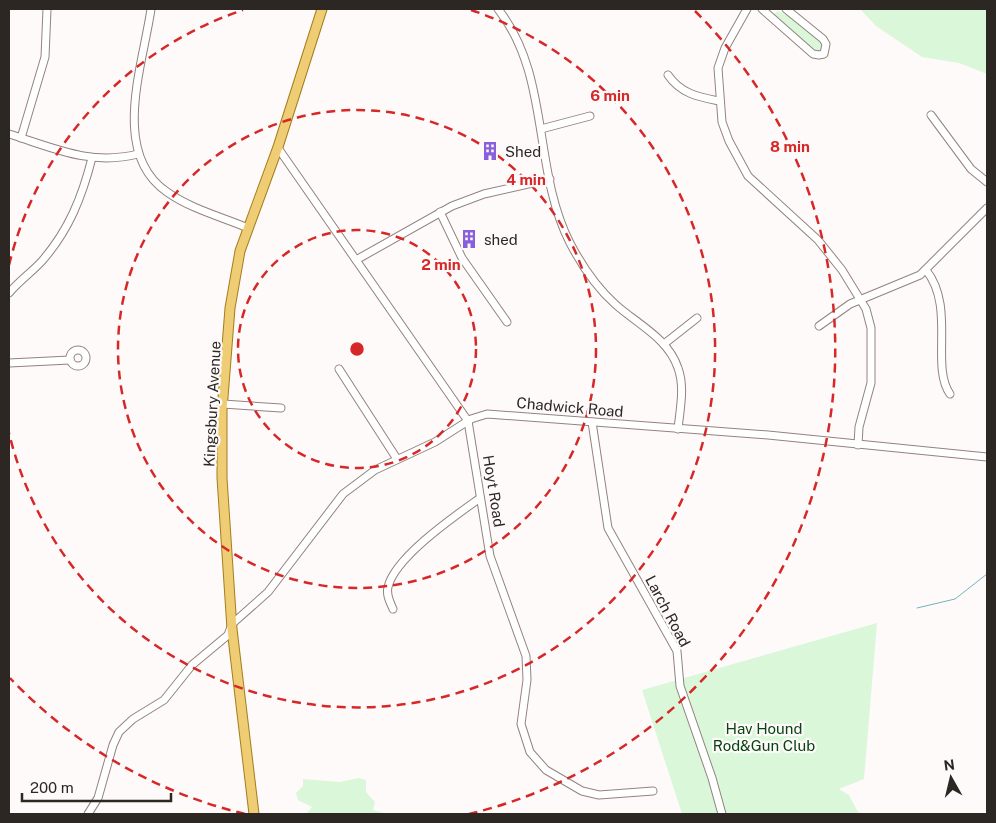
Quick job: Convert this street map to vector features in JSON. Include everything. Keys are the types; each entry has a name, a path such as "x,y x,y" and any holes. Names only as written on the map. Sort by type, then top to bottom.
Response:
{"main road":[{"name":"Kingsbury Avenue","path":"254,814 232,624 222,478 223,404 234,280 248,228 278,148 322,9"}],"street":[{"path":"21,138 46,57 47,9"},
{"path":"151,9 133,124 138,154 150,176 167,192 248,228"},
{"path":"498,9 513,29 524,52 550,179 563,228 586,269 614,303 664,344 675,360 680,378 681,394 678,428"},
{"path":"746,9 718,68 719,101 725,132 748,176 818,240 842,270 861,300 871,328 871,383 859,427 858,445"},
{"path":"762,9 813,54 819,56 824,54 826,44 823,39 786,9"},
{"path":"668,75 680,89 691,95 719,101"},
{"path":"930,115 971,169 987,182"},
{"path":"541,129 590,116"},
{"path":"9,134 92,158 115,159 138,154"},
{"name":"Hoyt Road","path":"278,148 468,421 494,571 525,651 527,680 521,724 530,752 546,770 582,791 599,795 653,791"},
{"path":"9,292 41,262 70,223 85,188 92,158"},
{"path":"356,260 440,212 484,194 550,179"},
{"path":"819,326 850,304 914,278 926,270 987,208"},
{"path":"440,212 462,258 507,322"},
{"path":"926,270 932,278 942,316 943,382 950,394"},
{"path":"664,344 697,318"},
{"path":"9,363 70,360"},
{"path":"339,369 397,459"},
{"path":"223,404 280,408"},
{"name":"Chadwick Road","path":"88,814 98,798 113,745 119,732 134,719 164,700 192,665 228,634 232,624 268,592 343,494 365,475 435,442 468,421 487,414 678,428 987,457"},
{"name":"Larch Road","path":"592,422 608,528 677,651 680,686 712,778 722,814"},
{"path":"393,609 388,597 388,588 400,564 480,498"}],"green space":[{"path":"860,9 987,9 987,74 959,63 922,57 876,26"},
{"path":"778,11 792,18 822,43 821,51 813,50 775,17 774,14"},
{"name":"Hav Hound Rod&Gun Club","path":"877,623 864,779 839,789 849,795 858,812 865,814 682,814 642,690"},
{"path":"359,778 366,780 366,792 375,802 373,810 388,814 306,814 312,807 298,800 296,793 303,786 303,779 340,782"}],"waterway":[{"path":"917,608 955,599 987,574"}],"place":[{"name":"Shed","path":"490,151"},
{"name":"shed","path":"469,239"}]}
